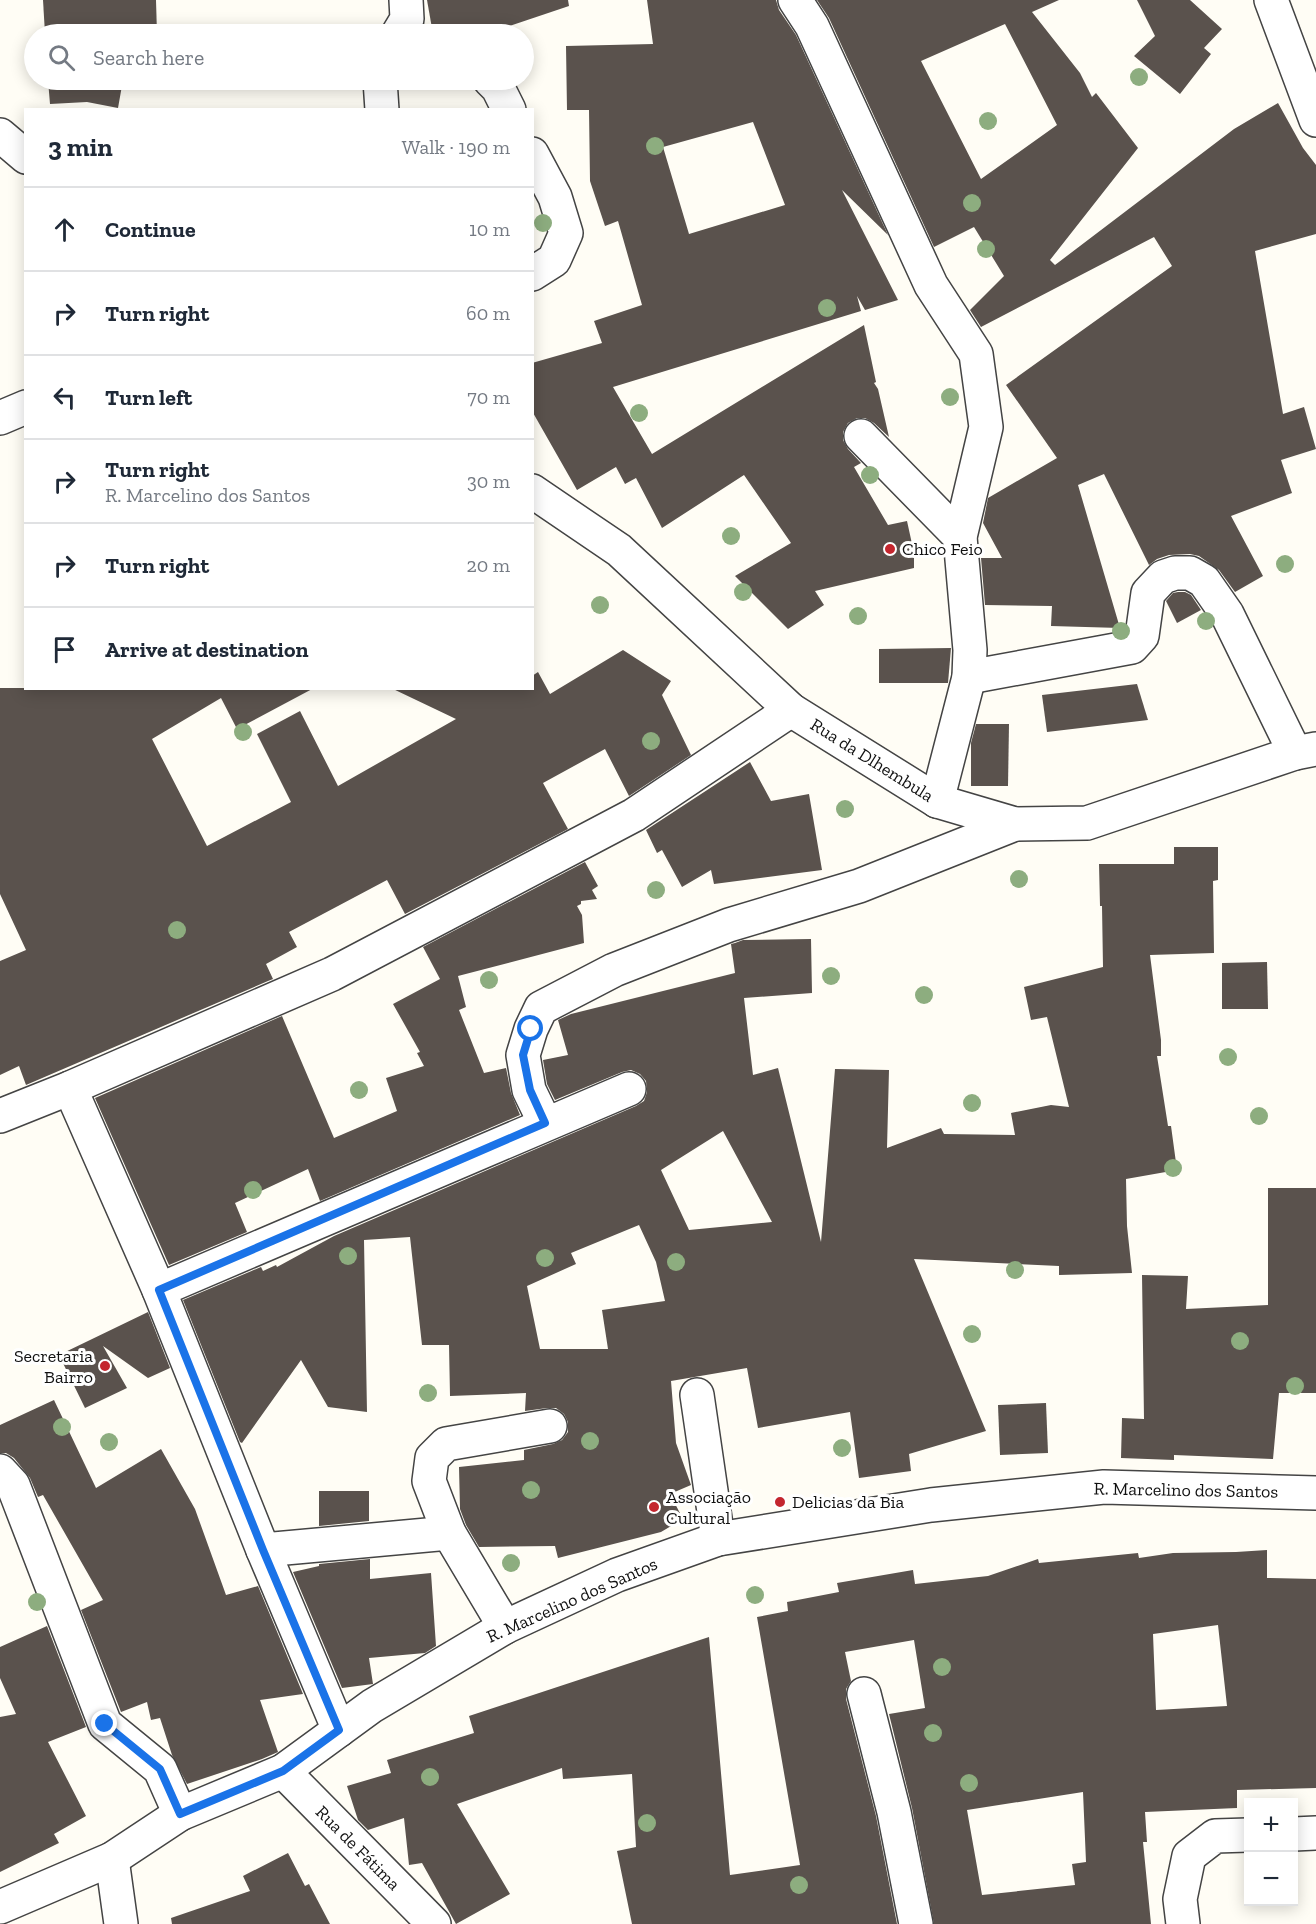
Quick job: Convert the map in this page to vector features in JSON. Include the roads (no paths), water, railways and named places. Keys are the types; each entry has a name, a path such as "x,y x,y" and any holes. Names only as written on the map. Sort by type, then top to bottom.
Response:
{"street":[{"path":"404,24 407,19 406,0"},
{"path":"795,0 812,26 931,285 976,354 986,427 960,537 970,650 969,676 937,801"},
{"path":"1272,0 1316,120"},
{"path":"381,90 382,108"},
{"path":"499,90 508,108"},
{"path":"0,135 24,155"},
{"path":"534,158 555,197 566,233 554,260 534,273"},
{"path":"0,418 24,407"},
{"path":"861,436 960,537"},
{"name":"Rua da Dlhembula","path":"534,492 619,550 791,710 937,801 1015,824 1087,823 1306,751"},
{"path":"969,676 1132,647 1142,636 1148,593 1163,577 1176,573 1190,573 1204,581 1227,614 1306,751"},
{"path":"0,1116 70,1088 343,969 634,815 791,710"},
{"path":"545,1123 530,1090 523,1055 531,1029 541,1008 614,970 729,925 859,886 1015,824"},
{"path":"70,1088 159,1290 263,1550 339,1730"},
{"path":"159,1290 629,1089"},
{"path":"697,1395 718,1539"},
{"path":"505,1627 449,1533 429,1481 432,1458 446,1444 550,1426"},
{"path":"0,1471 13,1485 105,1724 160,1769 180,1814"},
{"name":"R. Marcelino dos Santos","path":"0,1907 112,1858 180,1814 283,1771 372,1706 505,1627 617,1575 718,1539 931,1505 1104,1487 1316,1493"},
{"path":"263,1550 449,1533"},
{"path":"864,1694 894,1812 916,1924"},
{"name":"Rua de Fátima","path":"283,1771 434,1924"},
{"path":"1298,1834 1316,1833"},
{"path":"1183,1924 1180,1899 1189,1856 1215,1836 1244,1835"},
{"path":"112,1858 122,1924"}],"place":[{"name":"Chico Feio","path":"890,549"},
{"name":"Secretaria Bairro","path":"105,1366"},
{"name":"Delicias da Bia","path":"780,1502"},
{"name":"Associação Cultural","path":"654,1507"}]}
